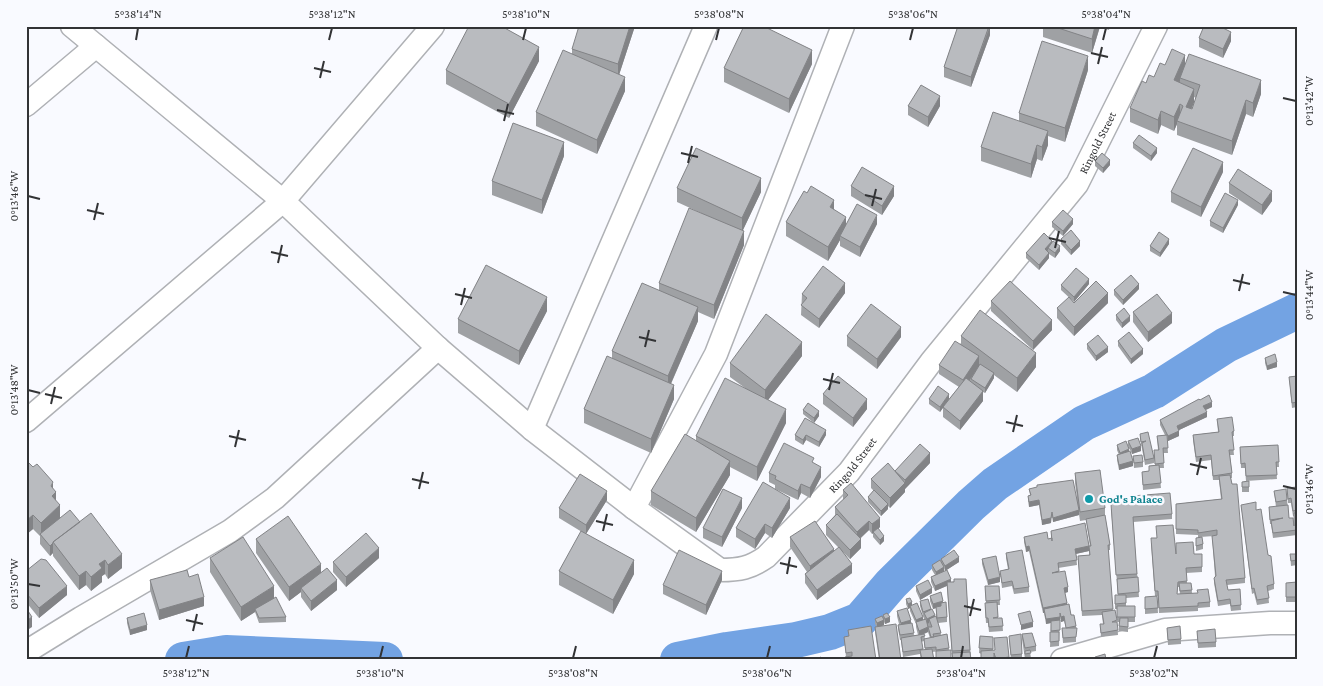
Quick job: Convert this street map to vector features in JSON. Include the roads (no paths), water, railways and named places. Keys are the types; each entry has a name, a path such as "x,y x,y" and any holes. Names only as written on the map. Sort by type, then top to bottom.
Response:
{"street":[{"name":"Ringold Street","path":"72,26 284,201 438,348 532,429 634,508 720,570 736,570 752,566 766,558 849,472 931,362 1077,184 1156,26"},
{"path":"26,421 284,201 433,26"},
{"path":"532,429 706,26"},
{"path":"634,508 716,354 843,26"},
{"path":"26,105 96,46"},
{"path":"26,652 230,531 276,498 438,348"},
{"path":"1062,660 1165,630 1297,623"}],"waterway":[{"path":"678,660 727,650 796,640 830,632 860,620 891,584 995,484 1084,423 1154,391 1226,345 1297,311"},
{"path":"183,660 226,653 385,660"}],"place":[{"name":"God's Palace","path":"1089,499"}]}
